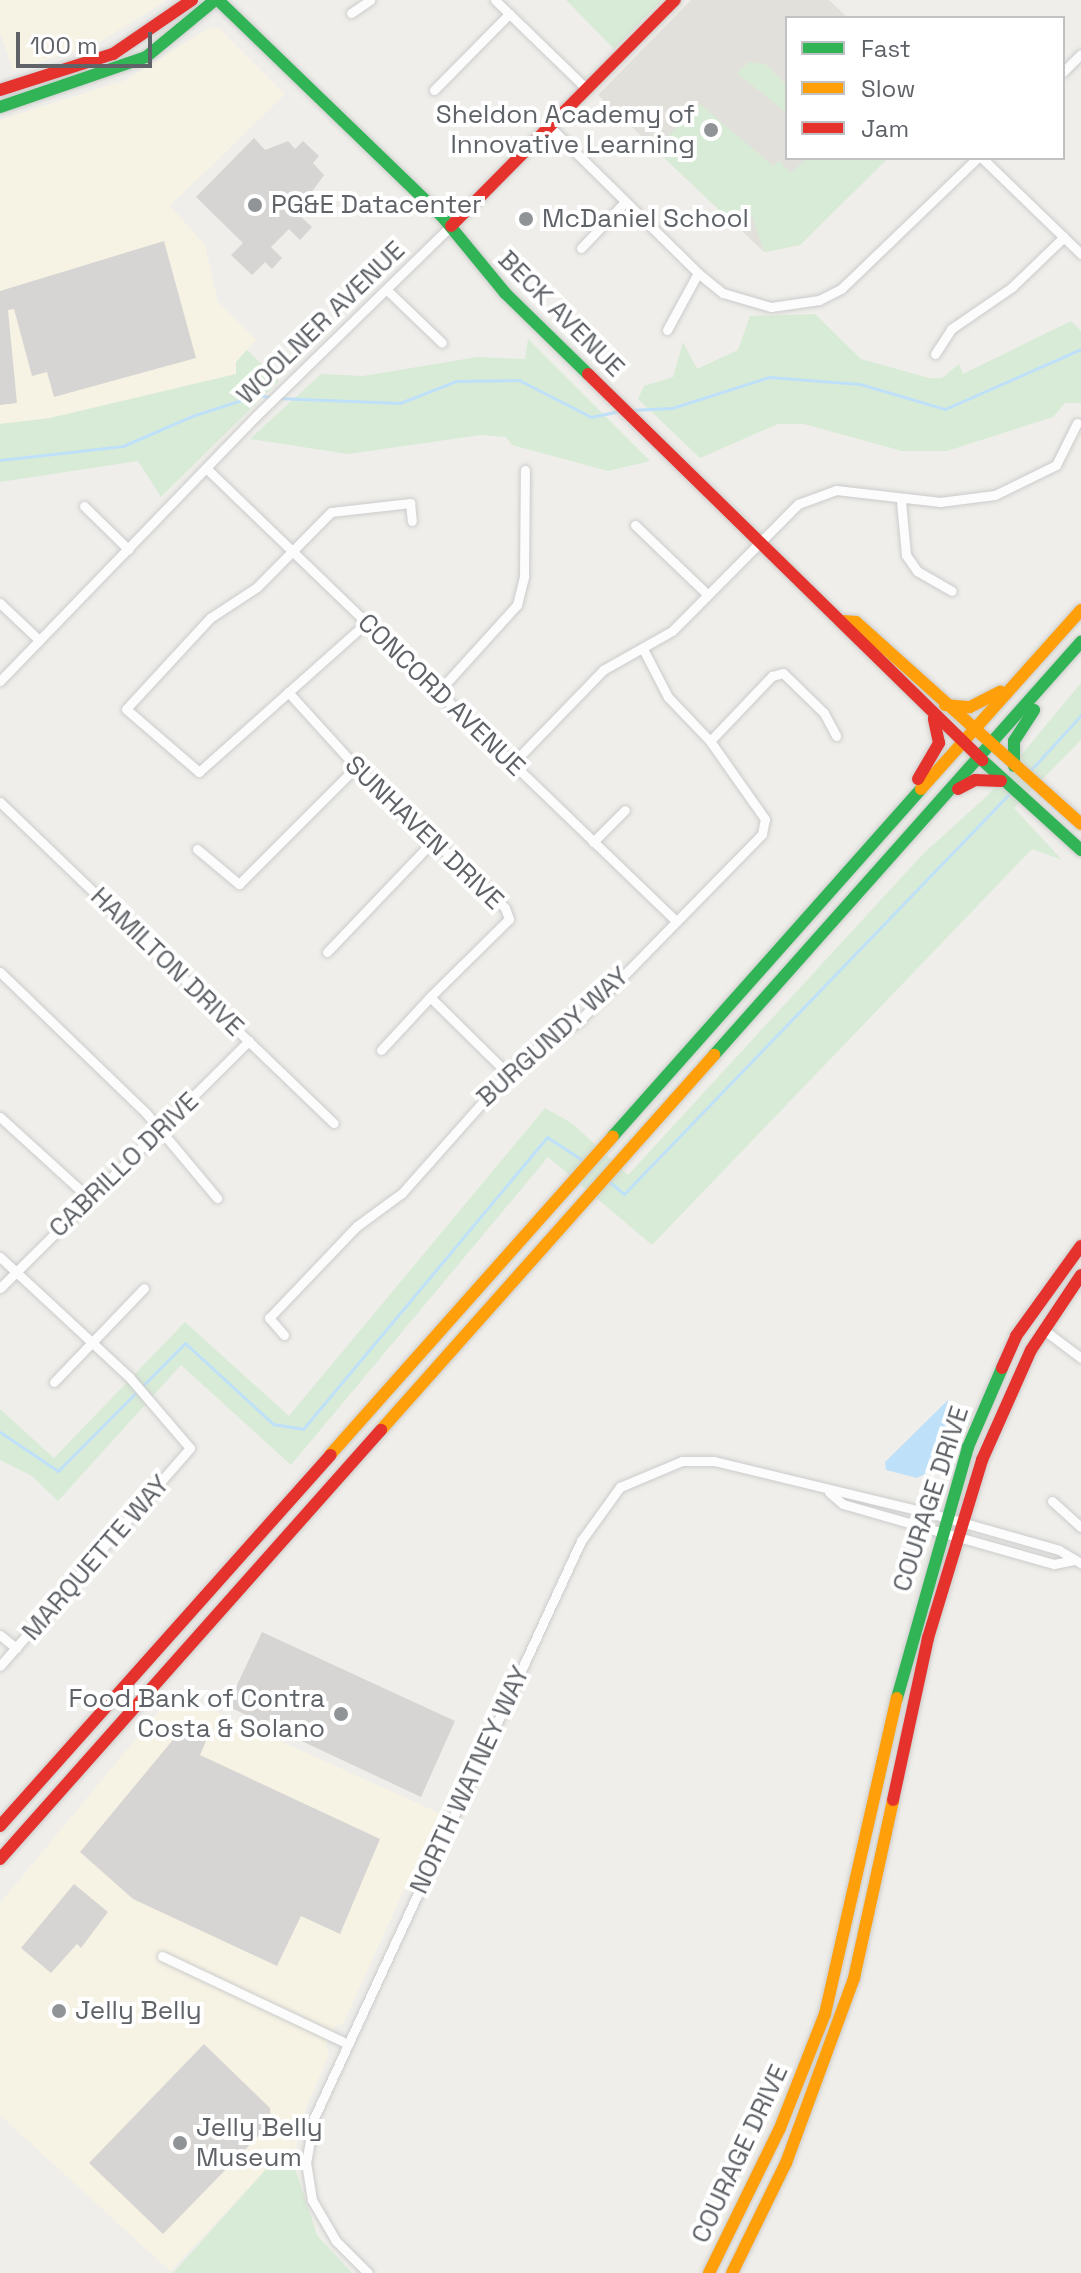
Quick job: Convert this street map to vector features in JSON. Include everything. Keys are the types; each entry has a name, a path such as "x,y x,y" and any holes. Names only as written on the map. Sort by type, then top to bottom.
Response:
{"main road":[{"path":"0,90 113,54 192,0"},
{"path":"0,107 146,57 216,0"},
{"name":"BECK AVENUE","path":"216,0 451,226 505,293 761,539 843,621 846,633 961,745 1081,850"},
{"name":"WOOLNER AVENUE","path":"451,226 675,0"},
{"path":"0,1826 1081,610"},
{"name":"BECK AVENUE","path":"843,621 856,622 1081,824"},
{"path":"0,1859 1078,645"},
{"path":"1014,766 1014,741 1078,645"},
{"path":"945,705 982,703 1018,680"},
{"path":"858,859 934,755 939,743 934,719"},
{"path":"946,796 975,780 1001,781"},
{"name":"COURAGE DRIVE","path":"709,2273 810,2052 837,1973 880,1789 909,1643 941,1532 996,1374 1081,1246"},
{"name":"COURAGE DRIVE","path":"732,2273 786,2163 827,2057 874,1904 895,1791 958,1537 996,1421 1044,1330 1081,1275"},
{"path":"880,1789 895,1791"},
{"path":"0,1871 26,1830"},
{"name":"COURAGE DRIVE","path":"810,2052 827,2057"}],"street":[{"path":"351,13 370,0"},
{"path":"495,0 587,89"},
{"path":"434,90 509,14"},
{"path":"1065,70 1081,54"},
{"path":"550,127 698,273 745,301 771,307 819,300 857,278 978,160"},
{"path":"982,160 1081,254"},
{"path":"581,248 625,202"},
{"name":"WOOLNER AVENUE","path":"0,681 250,422 286,391 451,226"},
{"path":"935,354 951,329 1012,287 1064,237"},
{"path":"667,330 698,273"},
{"path":"387,290 442,343"},
{"path":"513,763 603,670 672,631 798,504 823,491 901,501 995,495 1038,478 1069,448 1077,423"},
{"name":"CONCORD AVENUE","path":"206,468 676,921"},
{"path":"438,692 517,605 524,576 525,470"},
{"path":"901,501 906,555 917,571 952,591"},
{"path":"366,623 199,772 126,709 210,618 257,587 317,523 348,506 410,503 412,521"},
{"path":"84,506 128,549"},
{"path":"635,525 707,594"},
{"path":"0,603 39,640"},
{"name":"BURGUNDY WAY","path":"284,1335 269,1318 357,1226 415,1180 507,1073 578,1022 766,825 710,741 668,697 643,649"},
{"path":"710,741 772,676 783,673 824,713 836,736"},
{"name":"SUNHAVEN DRIVE","path":"288,692 356,767 434,840 509,919 430,997"},
{"path":"197,849 239,884 356,767"},
{"name":"HAMILTON DRIVE","path":"0,802 334,1123"},
{"path":"593,842 625,810"},
{"path":"327,952 434,840"},
{"path":"0,972 157,1127 217,1198"},
{"path":"381,1050 430,997 507,1073"},
{"name":"CABRILLO DRIVE","path":"0,1288 157,1127 249,1041"},
{"path":"0,1117 88,1197"},
{"path":"0,1257 93,1342"},
{"path":"54,1382 144,1288"},
{"path":"1044,1330 1081,1358"},
{"name":"MARQUETTE WAY","path":"0,1666 190,1448 130,1378 93,1342"},
{"name":"NORTH WATNEY WAY","path":"368,2273 321,2222 306,2163 314,2118 603,1505 620,1487 682,1461 714,1461 829,1492 847,1491 962,1522 1059,1550 1078,1562"},
{"name":"NORTH WATNEY WAY","path":"829,1492 843,1504 1054,1564 1078,1562"},
{"path":"1052,1501 1081,1527"},
{"path":"0,1635 16,1648"},
{"path":"162,1956 348,2044"}],"shaded area":[{"path":"0,0 167,0 100,42 13,71 0,32"},
{"name":"Sheldon Academy of Innovative Learning","path":"691,0 829,0 846,16 785,16 785,160 886,160 800,245 764,252 598,95"},
{"path":"210,27 219,28 285,94 170,206 205,245 218,302 256,340 236,362 237,374 50,418 0,424 0,120 126,80"},
{"path":"174,1693 439,1813 343,2024 335,2026 326,2046 329,2054 298,2127 295,2168 269,2166 170,2271 0,2115 0,1903"}],"green space":[{"path":"566,0 662,0 614,49"},
{"path":"749,62 765,64 785,84 785,111 737,73"},
{"path":"700,104 773,166 779,161 791,173 805,160 886,160 800,245 764,252 752,216 737,227 655,149"},
{"path":"815,314 861,359 929,378 942,378 959,364 963,374 1071,321 1081,331 1081,403 1065,403 1053,417 947,451 902,451 804,424 778,424 700,458 638,399 644,386 673,377 683,342 697,369 738,350 750,316"},
{"path":"528,339 650,461 608,471 512,445 506,437 481,435 348,454 250,439 321,374 363,376 477,357 525,359"},
{"path":"247,350 279,381 161,497 138,461 0,482 0,424 50,418 236,374 236,362"},
{"path":"1081,683 1081,740 1014,808 1062,860 1032,849 652,1245 548,1157 291,1465 181,1365 58,1501 32,1476 0,1460 0,1409 54,1458 185,1322 289,1416 545,1108 573,1124 628,1175 923,854 988,795"},
{"path":"269,2166 295,2168 317,2235 352,2273 173,2273"}],"water":[{"path":"948,1400 957,1405 929,1472 917,1478 886,1470 885,1462"}],"building":[{"name":"PG&E Datacenter","path":"254,138 265,150 288,141 295,149 303,141 319,156 313,163 324,175 297,213 312,227 300,240 289,229 271,247 282,258 272,269 265,262 252,275 231,255 243,243 196,197"},
{"path":"164,241 196,358 54,397 47,372 32,376 14,309 8,310 17,403 0,405 0,291"},
{"name":"Food Bank of Contra Costa & Solano","path":"262,1632 455,1721 421,1797 227,1706"},
{"path":"186,1724 209,1734 200,1755 380,1839 340,1934 301,1916 277,1966 133,1899 80,1852"},
{"path":"74,1884 108,1912 81,1948 77,1944 51,1973 21,1948"},
{"name":"Jelly Belly Museum","path":"204,2044 270,2108 271,2123 163,2234 89,2163"}],"waterway":[{"path":"631,410 672,408 769,377 860,384 945,409 1081,349"},
{"path":"277,398 400,403 456,381 519,380 591,417 619,411"},
{"path":"0,460 123,446 192,416 257,395 270,397"},
{"path":"1029,772 1081,715"},
{"path":"610,1182 624,1194 1011,792"},
{"path":"0,1432 58,1471 185,1343 273,1424 303,1429 547,1137 582,1160"}],"traffic: fast":[{"path":"0,107 146,57 215,0"},
{"path":"218,0 441,215 505,293 588,374"},
{"path":"714,1055 1081,642"},
{"path":"1014,766 1014,741 1034,710"},
{"path":"982,760 1081,850"},
{"path":"613,1136 921,789"},
{"path":"897,1698 968,1447 1002,1368"}],"traffic: slow":[{"path":"921,789 1081,610"},
{"path":"843,621 856,622 1081,824"},
{"path":"945,705 970,707 1000,692"},
{"path":"381,1430 714,1055"},
{"path":"330,1455 613,1136"},
{"path":"709,2273 780,2128 825,2014 897,1698"},
{"path":"732,2273 786,2163 854,1978 893,1800"}],"traffic: jam":[{"path":"0,90 113,54 192,0"},
{"path":"451,226 675,0"},
{"path":"588,374 982,760"},
{"path":"918,779 939,743 934,719"},
{"path":"958,789 975,780 1001,781"},
{"path":"1002,1368 1016,1336 1081,1246"},
{"path":"893,1800 928,1638 982,1460 1031,1350 1081,1275"},
{"path":"0,1859 381,1430"},
{"path":"0,1826 330,1455"}],"place":[{"name":"Sheldon Academy of Innovative Learning","path":"711,130"},
{"name":"PG&E Datacenter","path":"255,205"},
{"name":"McDaniel School","path":"526,219"},
{"name":"Food Bank of Contra Costa & Solano","path":"341,1714"},
{"name":"Jelly Belly","path":"59,2011"},
{"name":"Jelly Belly Museum","path":"180,2143"}]}
